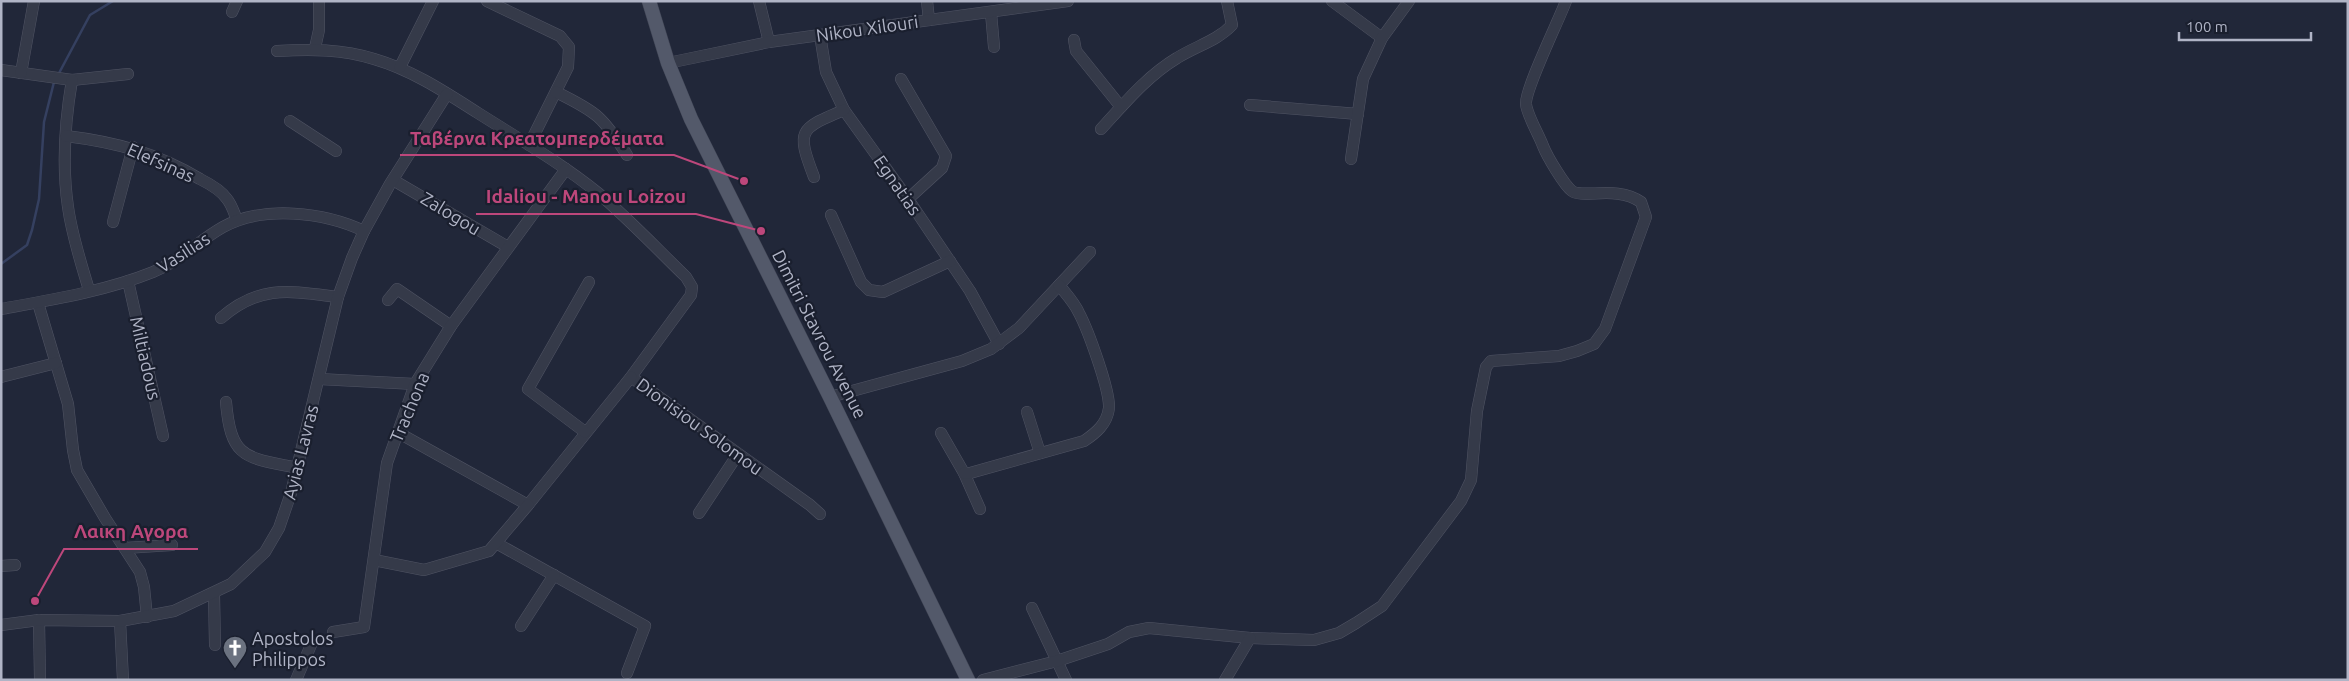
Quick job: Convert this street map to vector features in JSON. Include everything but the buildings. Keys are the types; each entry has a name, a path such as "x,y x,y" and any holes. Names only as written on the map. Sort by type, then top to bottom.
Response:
{"main road":[{"name":"Dimitri Stavrou Avenue","path":"650,1 668,63 691,119 830,397 968,680"}],"street":[{"path":"20,73 34,1"},
{"path":"316,48 319,1"},
{"path":"400,67 433,1"},
{"path":"487,1 560,36 568,44 570,62 529,145"},
{"path":"758,1 769,42"},
{"path":"927,1 929,20"},
{"path":"1101,129 1138,89 1176,58 1222,35 1232,25 1227,1"},
{"path":"1332,1 1382,38"},
{"path":"1351,159 1363,79 1382,38 1409,1"},
{"path":"983,680 1057,661 1108,644 1129,632 1150,628 1250,638 1314,640 1339,633 1382,606 1461,501 1471,480 1477,412 1486,368 1491,361 1559,356 1594,344 1605,329 1646,217 1642,202 1623,192 1578,193 1571,190 1547,156 1526,104 1530,85 1566,1"},
{"name":"Nikou Xilouri","path":"668,63 769,42 1061,2"},
{"path":"991,13 994,47"},
{"name":"Egnatias","path":"820,35 826,72 844,110 908,199 970,291 998,344"},
{"path":"1074,40 1076,51 1121,107"},
{"name":"Dionisiou Solomou","path":"277,51 316,48 357,54 400,67 448,94 529,145 566,169 606,200 686,277 692,287 691,295 631,377 820,514"},
{"path":"1,70 67,80 128,74"},
{"path":"901,79 946,156 942,168 908,199"},
{"path":"67,80 65,178 68,209 89,290"},
{"path":"556,92 601,118 610,128 627,155"},
{"name":"Ayias Lavras","path":"1,625 40,620 120,620 174,611 214,594 245,573 270,545 283,520 338,297 364,231 393,180 448,94"},
{"path":"1250,105 1358,114"},
{"path":"814,177 804,150 803,137 814,123 844,110"},
{"path":"290,121 336,151"},
{"name":"Elefsinas","path":"66,136 132,147 177,165 212,186 227,198 237,220"},
{"path":"113,222 132,147"},
{"name":"Trachona","path":"333,632 364,627 387,462 396,432 415,384 451,326 566,169"},
{"name":"Zalogou","path":"393,180 508,247"},
{"name":"Vasilias","path":"1,309 38,303 128,281 178,260 216,231 237,220 271,214 298,215 339,222 364,231"},
{"path":"832,215 861,282 872,292 886,291 950,261"},
{"path":"830,397 962,361 998,344 1019,328 1090,252"},
{"name":"Miltiadous","path":"128,281 163,436"},
{"path":"585,432 528,389 589,282"},
{"path":"964,473 970,474 1084,441 1097,432 1105,421 1109,408 1108,393 1084,323 1074,304 1059,285"},
{"path":"388,300 397,288 451,326"},
{"path":"221,318 242,301 269,293 338,297"},
{"path":"38,303 68,404 77,470 142,578 147,617"},
{"path":"1,378 56,363"},
{"path":"374,560 424,570 489,551 631,377"},
{"path":"318,379 415,384"},
{"path":"226,402 230,432 234,443 241,451 257,459 297,468"},
{"path":"1027,412 1040,453"},
{"path":"396,432 528,505"},
{"path":"941,433 964,473 980,509"},
{"path":"699,513 738,454"},
{"path":"496,543 645,626 627,673"},
{"path":"124,548 172,545"},
{"path":"1,566 15,565"},
{"path":"521,626 554,575"},
{"path":"214,594 215,645"},
{"path":"1032,608 1066,680"},
{"path":"40,620 40,680"},
{"path":"120,620 123,680"},
{"path":"1225,680 1250,638"},
{"path":"296,680 310,645"}],"waterway":[{"path":"58,75 90,15 113,1"},
{"path":"1,264 27,245 32,230 39,199 44,122 54,82"}],"place":[{"name":"Ταβέρνα Κρεατομπερδέματα","path":"744,181"},
{"name":"Idaliou - Manou Loizou","path":"761,231"},
{"name":"Λαικη Αγορα","path":"35,601"},
{"name":"Apostolos Philippos","path":"235,669"}]}
